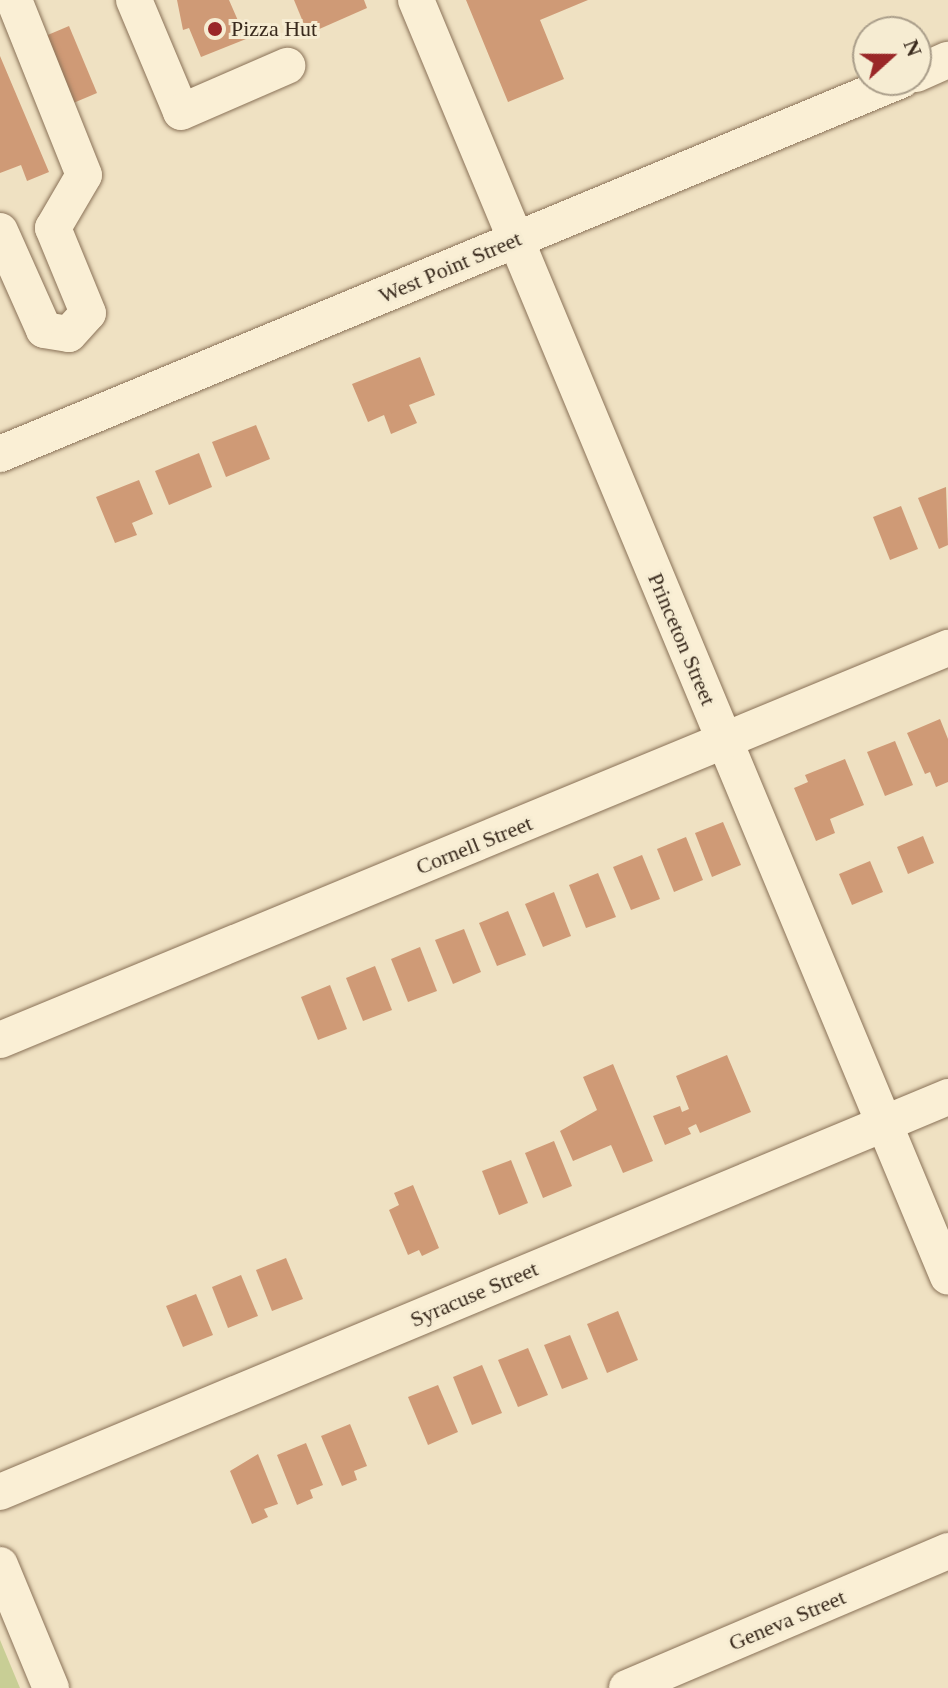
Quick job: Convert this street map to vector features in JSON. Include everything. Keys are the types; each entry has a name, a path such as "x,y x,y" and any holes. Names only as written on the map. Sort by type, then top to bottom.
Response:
{"street":[{"path":"0,231 44,330 69,334 88,313 53,228 84,175 14,0"},
{"path":"134,0 181,112 287,66"},
{"name":"Princeton Street","path":"416,0 948,1277"},
{"name":"West Point Street","path":"0,454 862,96"},
{"name":"Cornell Street","path":"0,1040 948,648"},
{"name":"Syracuse Street","path":"0,1492 948,1097"},
{"name":"Geneva Street","path":"627,1688 948,1551"},
{"path":"0,1565 51,1688"}],"green space":[{"path":"0,1640 20,1688 0,1688"}],"building":[{"name":"Pizza Hut","path":"177,0 229,0 246,39 201,57 189,28 183,30"},
{"path":"294,0 364,0 367,8 308,34"},
{"path":"466,0 588,0 540,20 564,79 508,102"},
{"path":"69,26 97,93 71,104 43,37"},
{"path":"0,56 49,172 27,181 21,165 0,173"},
{"path":"420,357 435,395 409,405 417,423 391,434 384,415 368,422 352,384"},
{"path":"256,425 270,459 226,477 212,442"},
{"path":"199,453 212,487 169,505 155,471"},
{"path":"139,480 153,514 132,523 137,535 115,543 96,497"},
{"path":"946,487 948,545 939,549 918,498"},
{"path":"901,506 918,549 890,560 873,517"},
{"path":"940,719 948,739 948,782 936,787 930,772 925,774 907,733"},
{"path":"895,741 913,785 885,796 867,752"},
{"path":"845,759 864,805 830,819 835,833 816,841 794,788 808,782 805,775"},
{"path":"723,822 741,865 712,877 695,833"},
{"path":"923,836 934,863 908,874 897,847"},
{"path":"686,837 703,880 674,892 657,849"},
{"path":"642,855 660,899 631,910 613,867"},
{"path":"870,861 883,892 852,905 839,874"},
{"path":"598,873 616,917 586,928 569,885"},
{"path":"554,892 571,936 543,947 525,904"},
{"path":"508,911 526,955 497,966 479,923"},
{"path":"464,929 481,972 453,984 435,940"},
{"path":"420,947 437,991 408,1002 391,959"},
{"path":"375,966 392,1010 363,1021 346,978"},
{"path":"330,985 347,1029 318,1040 301,997"},
{"path":"727,1055 751,1112 700,1133 696,1124 688,1128 691,1134 665,1145 653,1116 680,1106 682,1112 689,1109 676,1076"},
{"path":"613,1064 653,1161 623,1173 611,1145 573,1161 560,1131 597,1110 583,1077"},
{"path":"554,1141 572,1186 543,1198 525,1153"},
{"path":"511,1160 528,1203 499,1215 482,1171"},
{"path":"413,1185 439,1248 422,1256 419,1250 408,1255 389,1210 399,1205 394,1193"},
{"path":"286,1258 303,1299 272,1311 256,1270"},
{"path":"241,1275 258,1316 228,1328 212,1287"},
{"path":"196,1294 213,1335 183,1347 166,1306"},
{"path":"618,1311 638,1360 607,1373 587,1324"},
{"path":"570,1335 588,1379 562,1389 544,1345"},
{"path":"528,1348 548,1395 518,1407 498,1360"},
{"path":"482,1365 502,1413 472,1425 453,1377"},
{"path":"438,1385 458,1432 428,1445 408,1397"},
{"path":"350,1424 367,1466 354,1471 357,1480 342,1486 321,1436"},
{"path":"306,1443 323,1485 310,1490 313,1498 297,1505 277,1455"},
{"path":"258,1454 278,1504 264,1509 268,1517 252,1524 230,1471"}],"place":[{"name":"Pizza Hut","path":"215,29"}]}
